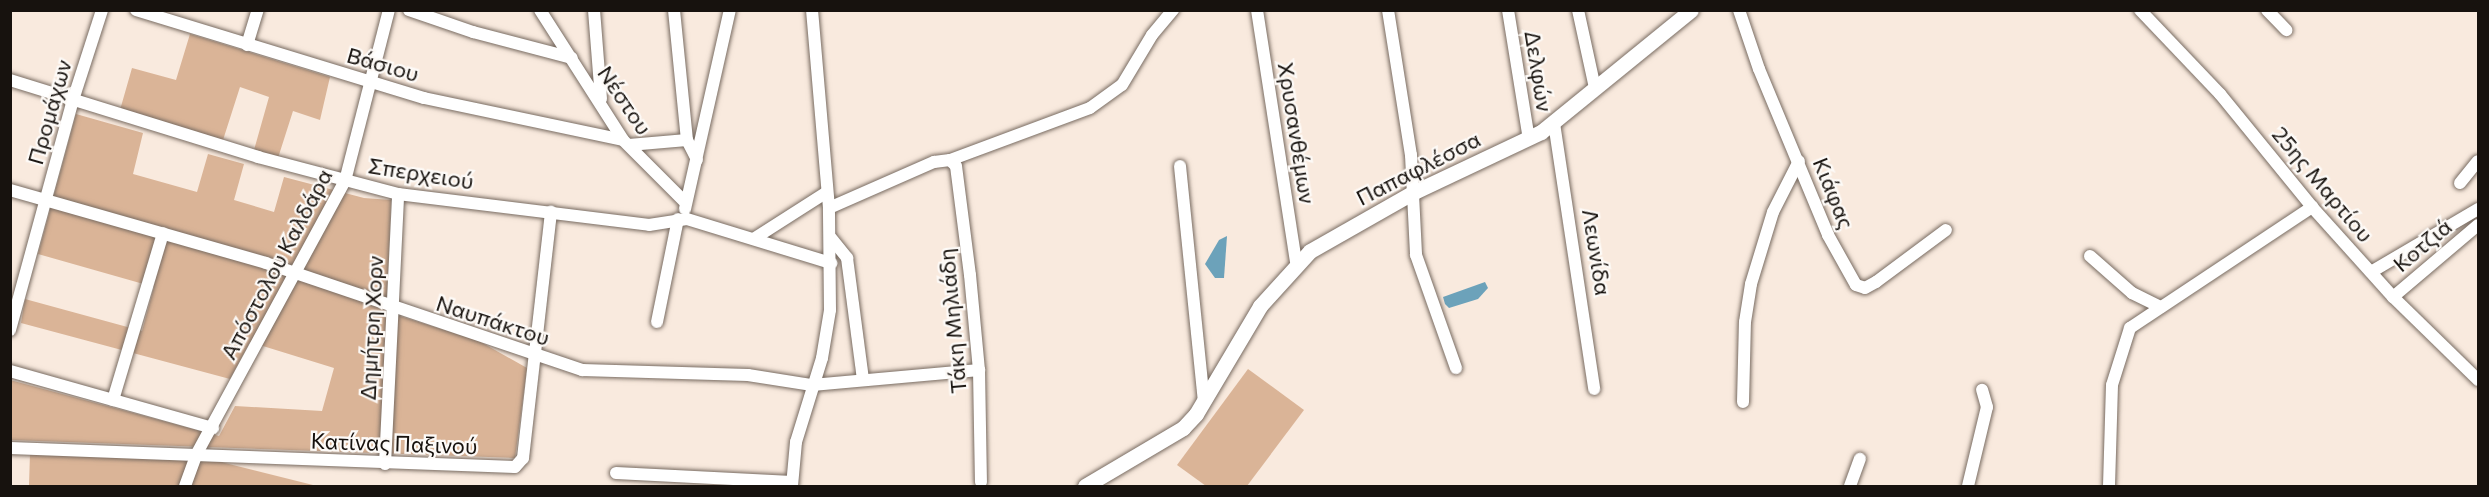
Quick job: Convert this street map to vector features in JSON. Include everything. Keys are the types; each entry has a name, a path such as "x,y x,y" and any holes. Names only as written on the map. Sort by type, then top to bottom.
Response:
{"street":[{"name":"Προμάχων","path":"10,330 73,100 102,10"},
{"name":"Βάσιου","path":"136,10 371,84 543,125 626,142 687,140"},
{"path":"247,45 258,10"},
{"name":"Απόστολου Καλδάρα","path":"185,486 196,454 213,428 345,181 389,10"},
{"path":"409,10 572,58"},
{"name":"Νέστου","path":"540,10 626,142 686,203"},
{"path":"594,10 602,105"},
{"path":"674,10 687,140 698,159"},
{"path":"657,322 681,219 698,159 730,10"},
{"path":"616,473 792,484 796,442 827,333 831,263 829,208 813,10"},
{"path":"829,208 934,162 950,160 1068,117 1109,96 1135,69 1152,35 1173,10"},
{"name":"Χρυσανθέμων","path":"1257,10 1296,262"},
{"path":"1388,10 1414,192 1416,255 1456,368"},
{"name":"Δελφών","path":"1508,10 1529,139"},
{"path":"1578,10 1595,88"},
{"name":"Παπαφλέσσα","path":"1085,486 1183,428 1204,402 1243,331 1296,262 1327,240 1414,192 1529,139 1554,123 1691,10"},
{"name":"Κιάφας","path":"1739,10 1759,69 1832,242 1859,288 1876,282 1946,230"},
{"name":"25ης Μαρτίου","path":"2140,10 2220,94 2312,207 2370,272 2478,380"},
{"path":"2267,10 2286,30"},
{"name":"Σπερχειού","path":"10,80 345,181 398,194 649,225 681,219 755,238 831,263"},
{"name":"Λεωνίδα","path":"1554,123 1594,389"},
{"name":"Τάκη Μηλιάδη","path":"950,160 957,172 979,370 981,482"},
{"path":"1743,402 1745,322 1751,284 1773,212 1799,161"},
{"path":"2460,183 2478,161"},
{"path":"1180,165 1204,402"},
{"name":"Ναυπάκτου","path":"10,190 296,273 393,308 582,370 748,375 812,385 979,370"},
{"path":"755,238 827,192"},
{"name":"Δημήτρη Χορν","path":"385,465 398,194"},
{"path":"2109,486 2112,385 2118,357 2130,328 2312,207"},
{"path":"2370,272 2478,209"},
{"name":"Κατίνας Παξινού","path":"10,448 196,454 385,465 510,468 519,464 523,458 551,212"},
{"name":"Κοτζιά","path":"2393,297 2478,225"},
{"path":"113,400 163,233"},
{"path":"831,238 847,258 863,379"},
{"path":"2090,256 2132,292 2161,307"},
{"path":"10,371 213,428"},
{"path":"1968,486 1987,408 1982,390"},
{"path":"1850,486 1860,459"}],"shaded area":[{"path":"190,34 330,77 320,120 293,111 278,158 254,150 269,97 240,87 223,140 120,110 132,68 176,80"},
{"path":"76,114 143,133 133,174 197,192 208,154 244,164 234,200 274,212 284,177 364,198 391,200 387,312 479,341 527,368 515,458 11,440 10,380 219,436 235,406 322,411 334,368 250,342 230,379 21,323 25,299 142,331 154,287 38,254"},
{"path":"1248,369 1304,410 1247,486 1206,486 1177,465"},
{"path":"30,453 221,462 317,486 29,486"}],"water":[{"path":"1227,236 1224,278 1215,278 1205,264 1219,240"},
{"path":"1485,282 1488,288 1478,299 1449,308 1445,304 1443,297"}]}
